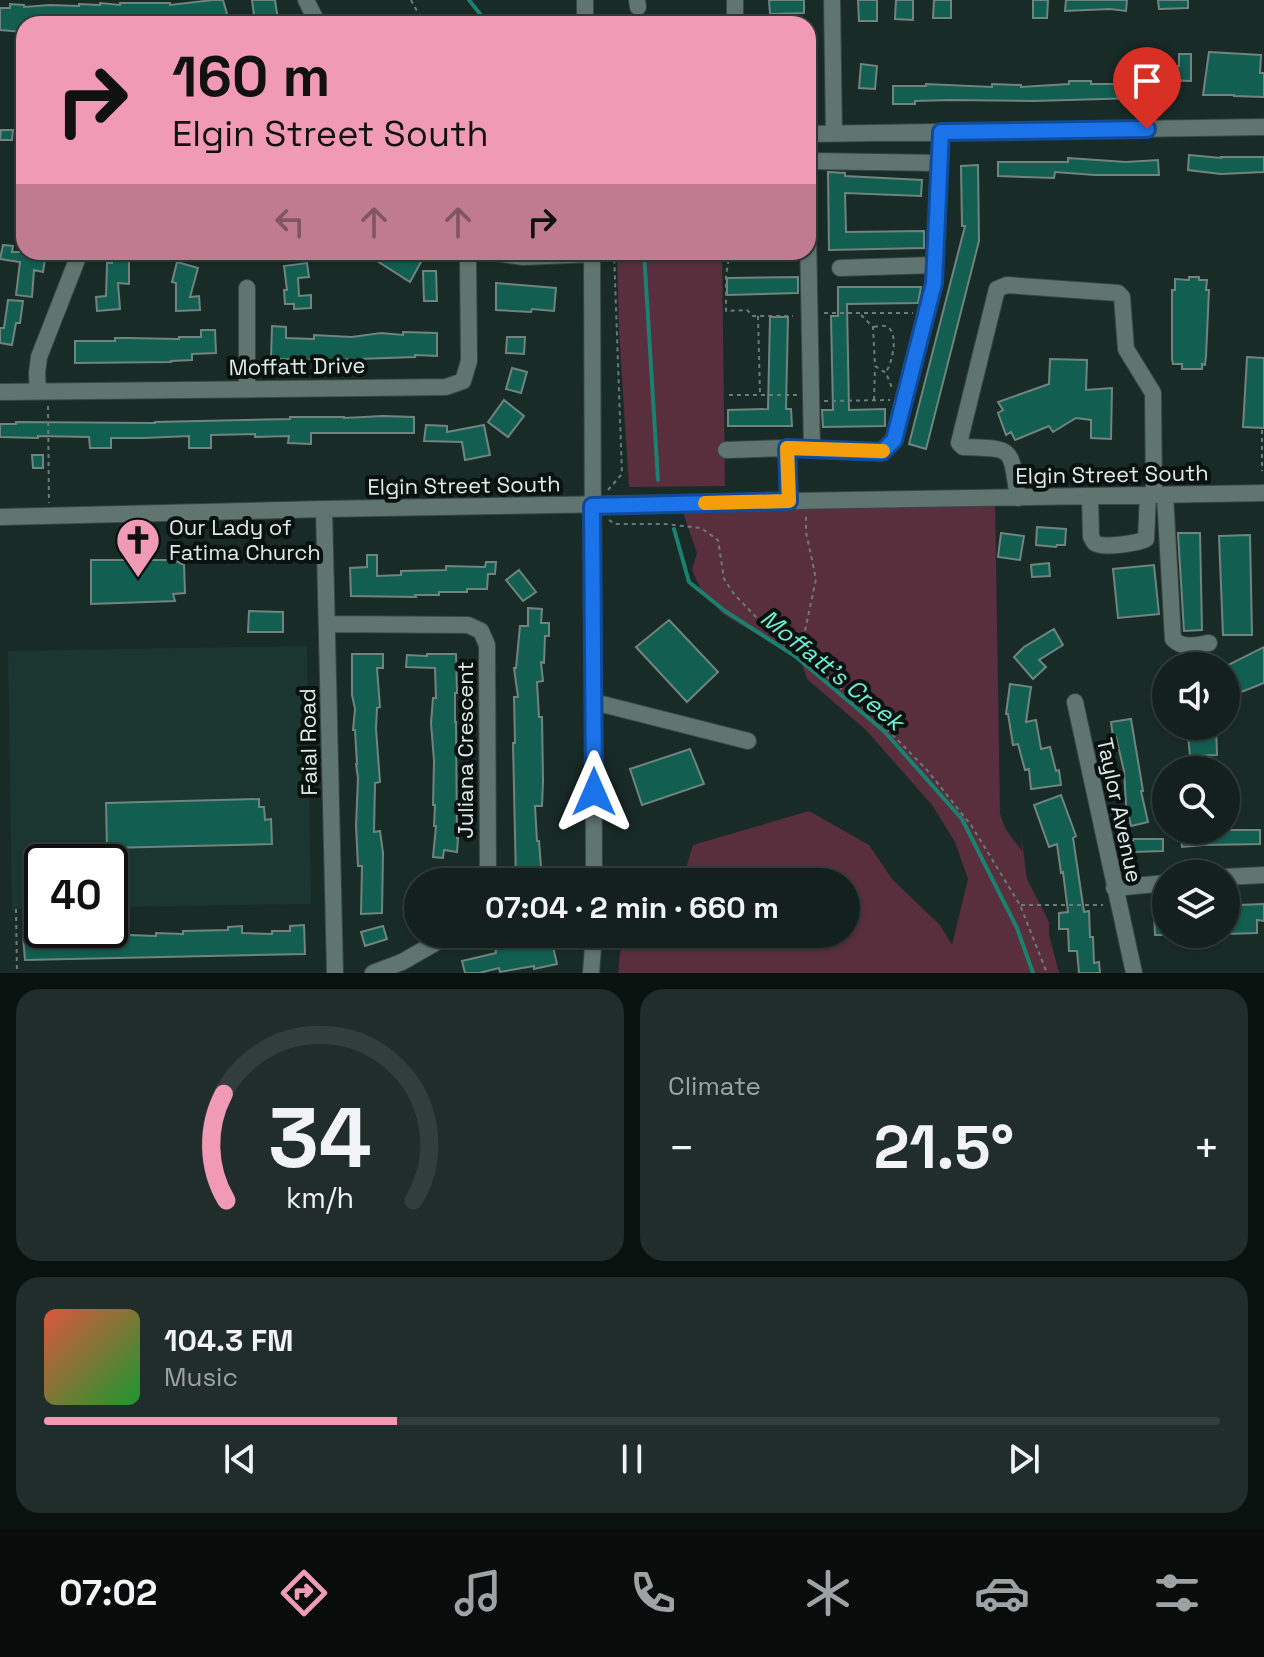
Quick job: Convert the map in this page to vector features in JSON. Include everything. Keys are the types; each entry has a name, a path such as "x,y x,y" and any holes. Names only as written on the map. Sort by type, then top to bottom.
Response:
{"street":[{"path":"832,0 834,134"},
{"path":"816,134 1264,127"},
{"path":"726,450 787,448 882,452 894,440 901,400 934,283 941,132"},
{"path":"816,161 940,163"},
{"path":"43,392 37,373 39,357 77,260"},
{"name":"Moffatt Drive","path":"0,392 446,387 463,381 469,361 468,260"},
{"path":"592,260 594,868"},
{"path":"808,260 812,449"},
{"path":"840,268 934,265"},
{"path":"1018,498 1012,460 1007,452 1000,448 963,447 959,443 997,289 1007,285 1118,293 1122,297 1126,349 1153,393 1155,495 1171,633 1177,644 1184,646 1209,643"},
{"path":"247,288 247,389"},
{"path":"787,448 789,501"},
{"name":"Elgin Street South","path":"0,517 1264,493"},
{"path":"1090,496 1091,537 1100,546 1146,539 1155,495"},
{"name":"Faial Road","path":"324,509 335,973"},
{"name":"Juliana Crescent","path":"327,624 468,625 481,631 487,645 488,868"},
{"path":"594,702 748,741"},
{"name":"Taylor Avenue","path":"1075,702 1134,973"},
{"path":"1240,876 1264,875"},
{"path":"1116,896 1152,887"},
{"path":"373,973 426,948"},
{"path":"591,973 593,948"}],"path":[{"path":"592,506 622,474 614,260"},
{"path":"859,313 873,327 874,400"},
{"path":"758,316 760,395"},
{"path":"873,327 885,326 893,336 891,363 886,373"},
{"path":"729,395 901,400 886,373 875,366"},
{"path":"43,392 49,516"},
{"path":"1262,430 1262,471"},
{"path":"800,654 816,579 806,532 806,514"},
{"path":"609,520 615,524 701,528 718,540 724,579 734,594 779,641 800,654 877,719 927,770 971,825 1020,905 1047,973"},
{"path":"1020,905 1116,896"},
{"path":"16,909 17,973"}],"shaded area":[{"path":"617,260 722,260 725,486 629,487"},
{"path":"995,499 1000,814 1006,830 1022,851 1021,835 1027,879 1049,922 1049,935 1059,973 618,973 621,948 860,948 860,868 686,868 693,845 809,811 869,845 892,879 940,925 952,945 968,879 955,842 932,805 866,730 807,679 802,664 723,614 700,588 692,570 697,553 680,504"},
{"path":"307,646 311,904 128,907 128,844 24,844 24,909 12,909 8,651"}],"building":[{"path":"223,0 228,16 16,16 16,31 0,30 0,8 10,8 10,4 24,7 100,3 170,5"},
{"path":"252,0 275,0 277,16 254,16"},
{"path":"769,0 804,0 804,13 770,14"},
{"path":"858,0 877,0 877,21 859,21"},
{"path":"896,0 913,0 913,20 895,19"},
{"path":"934,0 951,0 951,18 933,18"},
{"path":"1033,0 1048,0 1047,18 1033,18"},
{"path":"1066,0 1127,0 1126,11 1065,11"},
{"path":"1158,0 1188,0 1188,8 1159,9"},
{"path":"1209,52 1261,55 1264,97 1203,95"},
{"path":"1179,54 1191,54 1191,81 1163,80 1164,66 1179,66"},
{"path":"861,64 877,66 875,89 859,88"},
{"path":"1069,81 1161,85 1161,100 951,100 893,104 893,86 992,87 992,84 1021,87 1069,84"},
{"path":"1,130 13,130 12,140 0,140"},
{"path":"1189,155 1264,157 1264,172 1221,174 1188,170"},
{"path":"1068,158 1126,162 1158,160 1159,175 1055,172 1054,178 998,176 998,162 1068,162"},
{"path":"978,165 979,241 926,449 909,444 965,226 962,226 961,166"},
{"path":"828,172 845,173 845,176 922,180 921,196 845,193 846,232 924,231 924,248 829,250"},
{"path":"3,245 13,246 16,260 45,260 43,272 34,270 32,297 16,295 20,262 0,259"},
{"path":"112,260 129,260 129,284 118,283 120,309 97,311 96,297 106,296 107,263 112,263"},
{"path":"376,260 421,262 410,282"},
{"path":"177,262 198,268 190,297 199,296 200,310 176,311 176,283 172,282"},
{"path":"307,263 309,277 298,278 299,296 311,295 311,308 294,309 294,304 285,304 284,266"},
{"path":"423,271 436,271 437,301 424,301"},
{"path":"798,277 798,293 727,295 727,278"},
{"path":"1189,277 1207,280 1206,290 1209,290 1206,356 1202,369 1182,369 1182,364 1173,364 1172,359 1172,290 1175,290 1175,279 1189,280"},
{"path":"496,283 556,288 554,311 496,310"},
{"path":"838,287 921,287 918,303 847,304 849,410 885,409 885,426 823,427 822,410 833,410 831,316 838,316"},
{"path":"8,300 23,301 20,323 16,323 12,345 0,343 0,328 4,328"},
{"path":"770,317 788,317 786,409 791,409 792,426 728,426 728,410 768,409"},
{"path":"272,326 286,327 286,338 437,333 437,356 271,359"},
{"path":"201,330 215,330 216,353 192,354 192,360 171,362 75,363 75,341 179,339 201,337"},
{"path":"507,337 525,337 524,354 506,353"},
{"path":"1247,357 1264,358 1264,428 1243,427"},
{"path":"1050,359 1087,360 1086,390 1112,388 1111,439 1091,438 1091,420 1076,418 1053,432 1049,426 1015,440 1011,432 1006,435 998,413 1003,410 998,402 1049,384"},
{"path":"512,368 527,372 521,393 506,389"},
{"path":"504,400 524,416 508,437 488,422"},
{"path":"414,417 414,433 311,433 311,444 288,443 289,436 211,435 211,448 189,448 189,436 111,438 111,448 90,448 89,437 0,437 0,424 16,422 155,423"},
{"path":"426,425 447,426 447,432 484,425 490,455 465,460 462,442 424,441"},
{"path":"32,455 43,455 43,468 33,468"},
{"path":"1037,527 1066,529 1065,545 1036,545"},
{"path":"1001,533 1024,536 1020,560 998,557"},
{"path":"1178,533 1200,533 1202,630 1184,631"},
{"path":"1250,535 1252,635 1223,635 1219,536"},
{"path":"367,555 377,555 377,576 401,575 401,571 446,570 446,566 485,567 486,562 496,562 495,574 488,574 487,589 416,597 351,596 350,568 367,567"},
{"name":"Our Lady of Fatima Church","path":"91,560 174,560 184,565 185,593 173,594 175,601 91,604"},
{"path":"1049,563 1050,576 1032,577 1031,565"},
{"path":"1154,565 1159,614 1118,618 1113,569"},
{"path":"519,570 536,592 523,601 506,580"},
{"path":"528,608 542,609 541,623 549,623 549,636 545,636 544,663 541,662 543,681 537,682 539,717 542,717 543,781 542,806 535,806 541,867 547,868 516,868 513,743 514,697 518,697 514,668 520,626 528,626"},
{"path":"249,611 283,612 283,632 248,632"},
{"path":"669,620 718,672 687,702 636,647"},
{"path":"1054,629 1063,645 1039,660 1046,667 1033,679 1014,657 1024,647"},
{"path":"1264,647 1264,683 1240,692 1240,659"},
{"path":"352,654 383,654 383,668 377,668 380,707 377,708 376,729 380,782 375,783 374,832 380,831 383,853 382,913 361,914 362,866 358,866 356,826 358,778 353,730"},
{"path":"456,654 458,838 457,852 444,850 443,858 433,857 436,826 431,723 433,698 436,698 435,668 406,667 407,655"},
{"path":"1010,684 1031,687 1026,722 1036,720 1041,749 1050,747 1061,785 1031,789 1029,769 1025,770 1018,744 1013,745 1006,714"},
{"path":"1131,719 1148,822 1131,826 1124,771 1111,722"},
{"path":"1188,740 1216,740 1217,755 1190,756"},
{"path":"690,749 704,784 642,805 630,769"},
{"path":"1061,795 1076,836 1073,838 1084,912 1089,911 1094,963 1099,962 1100,973 1079,973 1077,951 1069,951 1068,929 1059,929 1059,913 1068,912 1063,872 1057,844 1049,847 1034,805"},
{"path":"259,799 259,807 264,807 265,820 271,819 272,844 128,847 128,844 107,844 106,803"},
{"path":"1240,830 1260,830 1260,844 1182,847 1182,844 1240,844"},
{"path":"1133,839 1152,839 1152,844 1163,844 1163,851 1133,852"},
{"path":"1264,904 1264,921 1257,920 1257,933 1240,934 1240,905"},
{"path":"304,925 305,954 25,960 24,948 128,948 128,935 183,934 183,931 228,930 228,927 242,926 242,933 272,934 272,931 290,931 290,926"},
{"path":"383,926 387,939 365,946 361,932"},
{"path":"495,948 553,948 557,964 534,969 534,966 500,972 499,968 465,973 462,961 496,953"}],"waterway":[{"name":"Moffatt's Creek","path":"469,0 482,16"},
{"name":"Moffatt's Creek","path":"644,260 658,480"},
{"name":"Moffatt's Creek","path":"674,529 689,582 725,611 795,656 884,731 962,819 1017,928 1033,973"}],"slow traffic":[{"path":"705,503 789,501 787,448 883,451"}],"place":[{"name":"Our Lady of Fatima Church","path":"138,579"}],"route":[{"path":"594,792 592,506 789,501 787,448 882,452 894,440 934,283 941,132 1147,129"}]}
